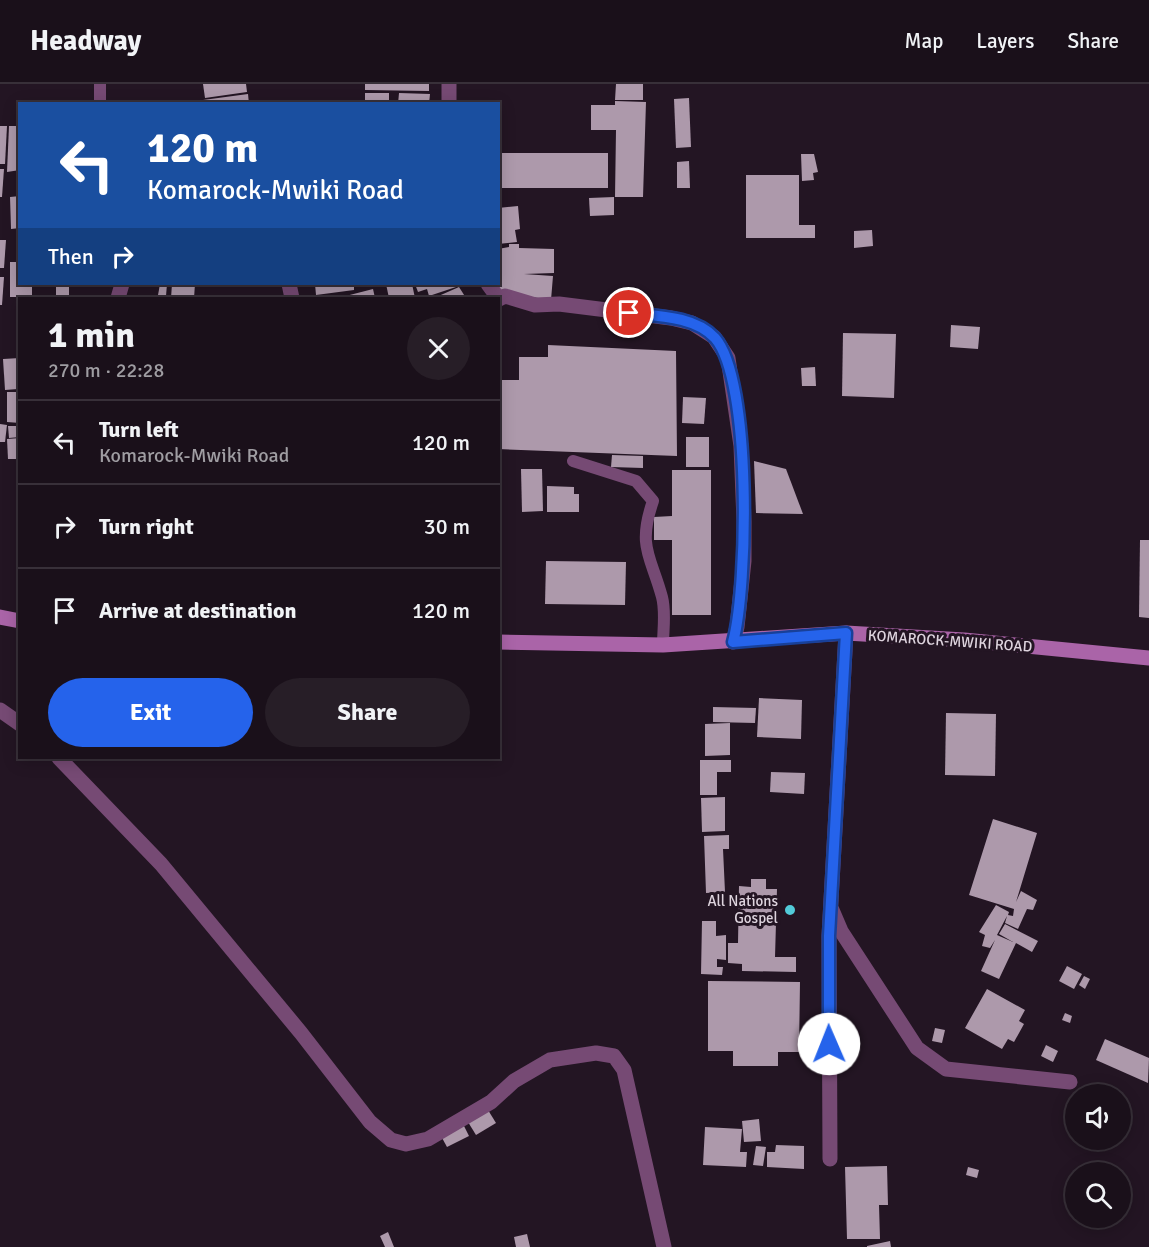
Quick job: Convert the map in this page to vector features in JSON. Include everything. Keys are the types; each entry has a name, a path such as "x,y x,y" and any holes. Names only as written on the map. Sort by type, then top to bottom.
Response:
{"main road":[{"path":"0,617 18,621"},
{"name":"KOMAROCK-MWIKI ROAD","path":"500,642 663,645 846,633 964,640 1149,658"}],"street":[{"path":"449,84 449,102"},
{"path":"500,298 505,296 535,305 559,304 670,318 692,323 714,337 728,358 743,486 744,561 737,627 733,642"},
{"path":"831,1159 828,975 846,633"},
{"path":"0,710 18,723"},
{"path":"60,759 161,864 301,1033 370,1122 391,1140 406,1144 428,1139 491,1102 514,1081 550,1060 596,1053 614,1056 624,1070 664,1247"},
{"path":"832,910 841,931 916,1048 933,1062 946,1069 1070,1082"}],"lane":[{"path":"100,84 100,102"},
{"path":"573,461 636,481 653,501 647,515 646,552 663,599 663,645"}],"building":[{"path":"203,84 246,84 247,92 205,98"},
{"path":"365,84 429,84 429,91 365,90"},
{"path":"616,84 643,84 643,100 615,100"},
{"path":"365,93 389,93 389,102 365,102"},
{"path":"399,93 430,94 429,102 398,102"},
{"path":"248,94 249,102 188,102"},
{"path":"689,98 691,147 676,148 674,99"},
{"path":"615,101 646,102 643,197 615,197 616,130 591,130 591,105 615,105"},
{"path":"0,126 7,126 5,164 0,164"},
{"path":"9,126 18,126 18,170 7,172"},
{"path":"500,153 608,153 608,188 500,188"},
{"path":"801,154 814,154 818,172 813,173 814,180 802,181"},
{"path":"689,161 690,188 677,188 677,162"},
{"path":"0,169 4,169 2,197 0,197"},
{"path":"746,175 799,175 799,225 815,225 815,238 746,238"},
{"path":"18,196 18,228 11,229 10,197"},
{"path":"614,197 614,215 590,216 589,198"},
{"path":"518,206 520,229 515,230 517,242 500,244 500,208"},
{"path":"872,230 873,246 854,248 854,231"},
{"path":"0,240 6,240 4,268 0,268"},
{"path":"509,244 519,244 519,248 554,249 554,273 524,274 553,276 551,300 500,292 497,285 500,285 500,249 509,247"},
{"path":"10,262 18,262 18,285 32,285 32,297 10,297"},
{"path":"0,277 4,277 2,305 0,305"},
{"path":"56,285 69,285 69,297 56,297"},
{"path":"160,285 167,285 166,296 158,295"},
{"path":"172,285 195,285 194,297 171,297"},
{"path":"315,285 354,285 354,290 316,295"},
{"path":"386,285 412,285 415,297 389,297"},
{"path":"415,285 459,286 429,296 427,289 418,292"},
{"path":"459,287 465,297 436,297"},
{"path":"373,289 375,297 342,297"},
{"path":"951,325 980,327 978,349 950,347"},
{"path":"843,333 896,334 894,398 842,396"},
{"path":"548,345 676,351 677,456 500,449 500,380 519,380 519,357 548,357"},
{"path":"18,358 18,389 5,390 3,359"},
{"path":"815,367 816,386 802,386 801,368"},
{"path":"7,392 18,392 18,423 7,422"},
{"path":"683,397 706,398 704,424 682,423"},
{"path":"0,424 7,425 5,442 0,442"},
{"path":"8,426 18,426 18,437 9,438"},
{"path":"686,437 709,437 709,467 686,467"},
{"path":"18,438 18,459 8,459 7,439"},
{"path":"612,455 643,456 643,468 611,467"},
{"path":"754,461 786,469 803,514 756,513"},
{"path":"521,469 542,469 543,511 522,512"},
{"path":"672,470 711,470 711,615 672,615 672,540 654,540 654,517 672,516"},
{"path":"547,486 574,487 574,494 579,494 579,512 547,512"},
{"path":"1140,540 1149,540 1149,618 1139,617"},
{"path":"546,561 626,562 625,605 545,604"},
{"path":"759,698 802,700 801,739 757,737"},
{"path":"713,707 756,708 755,723 713,722"},
{"path":"946,713 996,714 995,776 945,775"},
{"path":"730,723 730,755 705,756 705,724"},
{"path":"700,760 731,760 731,772 717,772 717,795 700,795"},
{"path":"771,772 805,773 804,794 770,792"},
{"path":"725,797 725,831 702,832 701,798"},
{"path":"993,819 1037,833 1016,902 1021,891 1037,900 1033,910 1027,909 1018,929 1005,923 1007,916 997,935 1013,942 999,934 1005,924 1038,941 1032,952 1016,943 999,979 981,971 995,940 990,948 982,946 985,935 979,932 996,905 1009,912 1008,915 1013,916 1014,909 969,895"},
{"path":"729,835 729,849 723,849 725,892 706,893 704,836"},
{"path":"751,879 766,879 766,889 777,889 775,957 796,957 796,972 742,971 742,964 728,963 728,943 738,943 739,886 751,887"},
{"path":"702,921 716,921 716,936 726,935 726,960 717,959 717,967 723,967 722,975 701,974"},
{"path":"1067,966 1082,974 1074,989 1059,981"},
{"path":"1084,976 1090,979 1085,989 1079,985"},
{"path":"708,981 800,982 799,1052 778,1052 778,1066 733,1066 733,1051 708,1051"},
{"path":"987,989 1025,1010 1019,1021 1024,1024 1014,1042 1008,1039 1002,1049 965,1028"},
{"path":"1065,1013 1072,1016 1070,1023 1062,1020"},
{"path":"935,1028 945,1030 942,1043 932,1041"},
{"path":"1105,1039 1149,1058 1148,1083 1096,1060"},
{"path":"1046,1045 1058,1051 1053,1062 1041,1056"},
{"path":"488,1110 496,1123 476,1135 468,1122"},
{"path":"759,1119 761,1141 744,1142 742,1121"},
{"path":"463,1124 469,1136 447,1147 441,1136"},
{"path":"705,1127 742,1129 740,1152 747,1152 746,1167 703,1165"},
{"path":"776,1145 804,1146 804,1169 767,1167 767,1152 775,1152"},
{"path":"756,1146 766,1147 763,1166 753,1165"},
{"path":"887,1166 888,1205 879,1205 880,1239 847,1239 845,1167"},
{"path":"968,1167 979,1170 977,1178 966,1175"},
{"path":"388,1232 394,1247 385,1247 380,1236"},
{"path":"527,1234 530,1247 516,1247 514,1237"},
{"path":"890,1241 891,1247 867,1247 867,1246"}],"place":[{"name":"All Nations Gospel","path":"790,910"}],"route":[{"path":"629,313 692,323 714,337 728,358 741,446 744,520 744,561 737,627 733,642 846,633 843,720 829,936 829,1044"}]}
